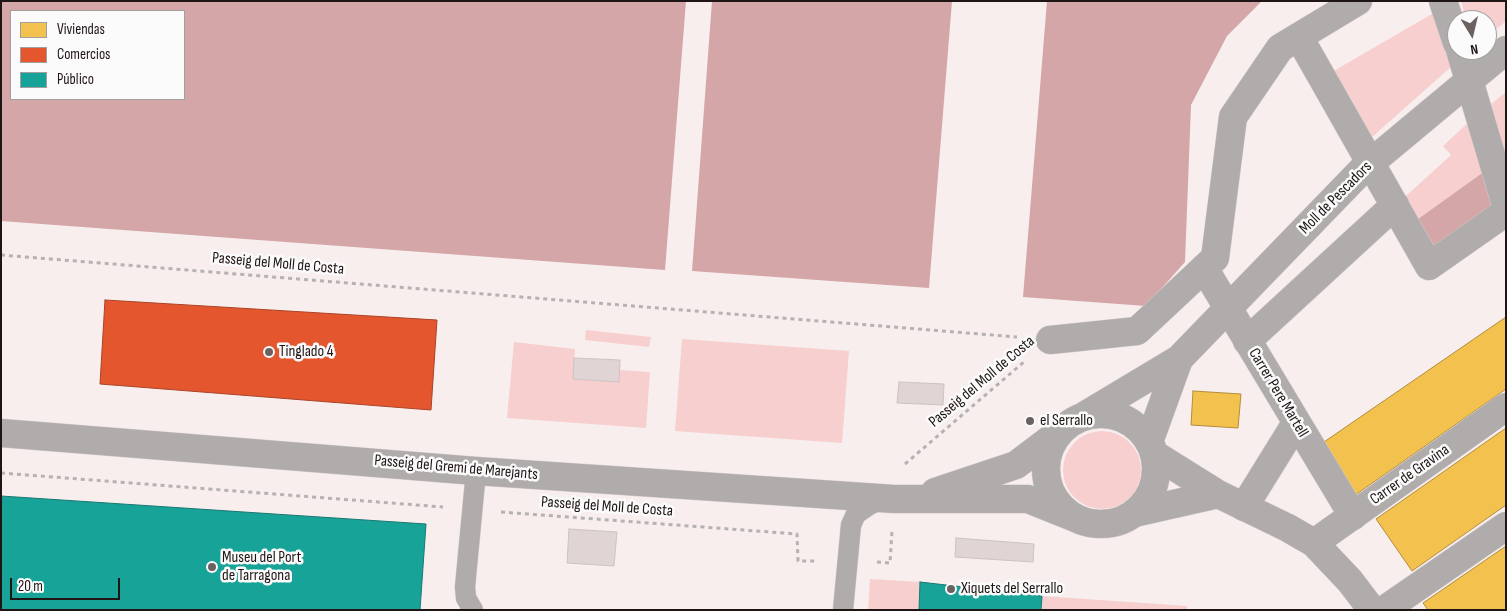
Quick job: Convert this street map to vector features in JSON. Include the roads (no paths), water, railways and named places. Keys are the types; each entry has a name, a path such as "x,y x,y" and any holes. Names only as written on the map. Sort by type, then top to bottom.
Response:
{"street":[{"path":"1050,340 1138,331 1215,258 1233,117 1280,48 1358,1"},
{"path":"1299,37 1372,162 1429,266 1506,212"},
{"name":"Moll de Pescadors","path":"1084,416 1179,360 1362,170 1506,50"},
{"path":"1463,60 1506,205"},
{"path":"1247,341 1395,205"},
{"name":"Carrer Pere Martell","path":"1204,268 1353,516"},
{"name":"Moll de Pescadors","path":"1152,448 1179,360"},
{"name":"Carrer de Gravina","path":"1314,543 1506,407"},
{"path":"1099,413 1116,415 1130,421 1142,431 1152,448 1157,465 1155,483 1147,500 1134,513 1118,522 1101,524 1083,521 1067,513 1054,499 1047,482 1045,465 1050,446 1060,431 1070,422 1084,416 1099,413"},
{"path":"1244,506 1296,423"},
{"name":"Passeig del Gremi de Marejants","path":"897,499 1016,465 1060,431"},
{"name":"Passeig del Gremi de Marejants","path":"1,433 476,471 897,499 1028,499 1083,521"},
{"path":"1152,448 1218,494 1288,528 1314,543 1350,580 1372,610"},
{"path":"1134,513 1218,494"},
{"path":"1384,610 1506,526"}],"lane":[{"path":"473,610 466,598 465,587 476,471"},
{"path":"843,610 851,525 856,514 869,505 897,499"}],"place":[{"name":"Tinglado 4","path":"269,352"},
{"name":"el Serrallo","path":"1030,421"},
{"name":"Museu del Port de Tarragona","path":"212,567"},
{"name":"Xiquets del Serrallo","path":"951,589"}]}
